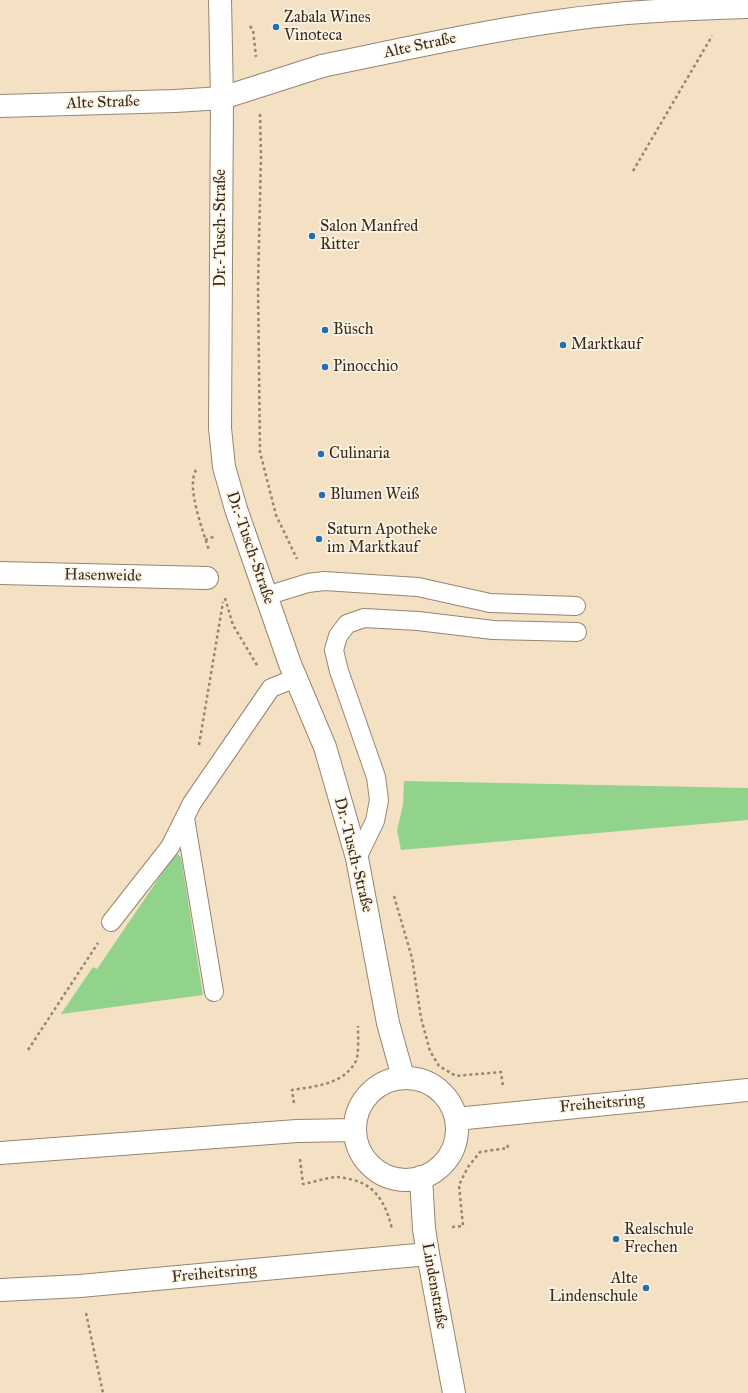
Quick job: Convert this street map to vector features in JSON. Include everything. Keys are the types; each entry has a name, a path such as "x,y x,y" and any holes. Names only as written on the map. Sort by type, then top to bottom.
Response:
{"street":[{"name":"Dr.-Tusch-Straße","path":"220,0 222,98 220,428 224,467 236,509 266,596 296,678 325,747 357,858 388,1023 403,1078"},
{"name":"Alte Straße","path":"0,106 174,101 222,98 322,66 463,36 626,13 738,7"},
{"name":"Hasenweide","path":"0,573 207,578"},
{"path":"403,1078 421,1080 437,1088 450,1102 456,1119 457,1133 454,1148 446,1160 435,1171 421,1177 406,1180 390,1177 376,1170 365,1159 357,1145 355,1130 357,1115 363,1100 374,1088 388,1081 403,1078"},
{"name":"Freiheitsring","path":"456,1119 748,1090"},
{"path":"0,1153 297,1132 355,1130"},
{"name":"Lindenstraße","path":"421,1177 424,1229 454,1393"},
{"name":"Freiheitsring","path":"0,1290 80,1286 428,1254"}],"lane":[{"path":"266,596 308,583 324,581 418,587 490,603 576,606"},
{"path":"357,858 375,820 379,800 376,777 339,671 334,650 338,636 346,624 364,618 418,621 493,630 577,632"},
{"path":"111,922 170,847 192,803 271,688 296,678"},
{"path":"185,818 214,992"}],"path":[{"path":"633,171 738,7"},
{"path":"197,468 193,475 194,502 210,555"},
{"path":"198,747 224,594 233,625 271,688"},
{"path":"28,1050 111,922"},
{"path":"292,1090 330,1083 345,1074 356,1060 358,1032 357,1018"},
{"path":"463,1226 460,1185 468,1167 480,1152 508,1148"},
{"path":"303,1184 338,1177 358,1180 370,1187 381,1199 389,1216 393,1234"},
{"path":"80,1286 103,1393"}],"green space":[{"path":"404,781 748,788 748,820 401,850 397,830 403,805"},
{"path":"176,853 181,857 203,995 61,1014 93,967 97,969"}],"place":[{"name":"Zabala Wines Vinoteca","path":"276,27"},
{"name":"Salon Manfred Ritter","path":"312,236"},
{"name":"Büsch","path":"325,330"},
{"name":"Marktkauf","path":"563,345"},
{"name":"Pinocchio","path":"325,367"},
{"name":"Culinaria","path":"321,454"},
{"name":"Blumen Weiß","path":"322,495"},
{"name":"Saturn Apotheke im Marktkauf","path":"319,539"},
{"name":"Realschule Frechen","path":"616,1239"},
{"name":"Alte Lindenschule","path":"646,1288"}]}
